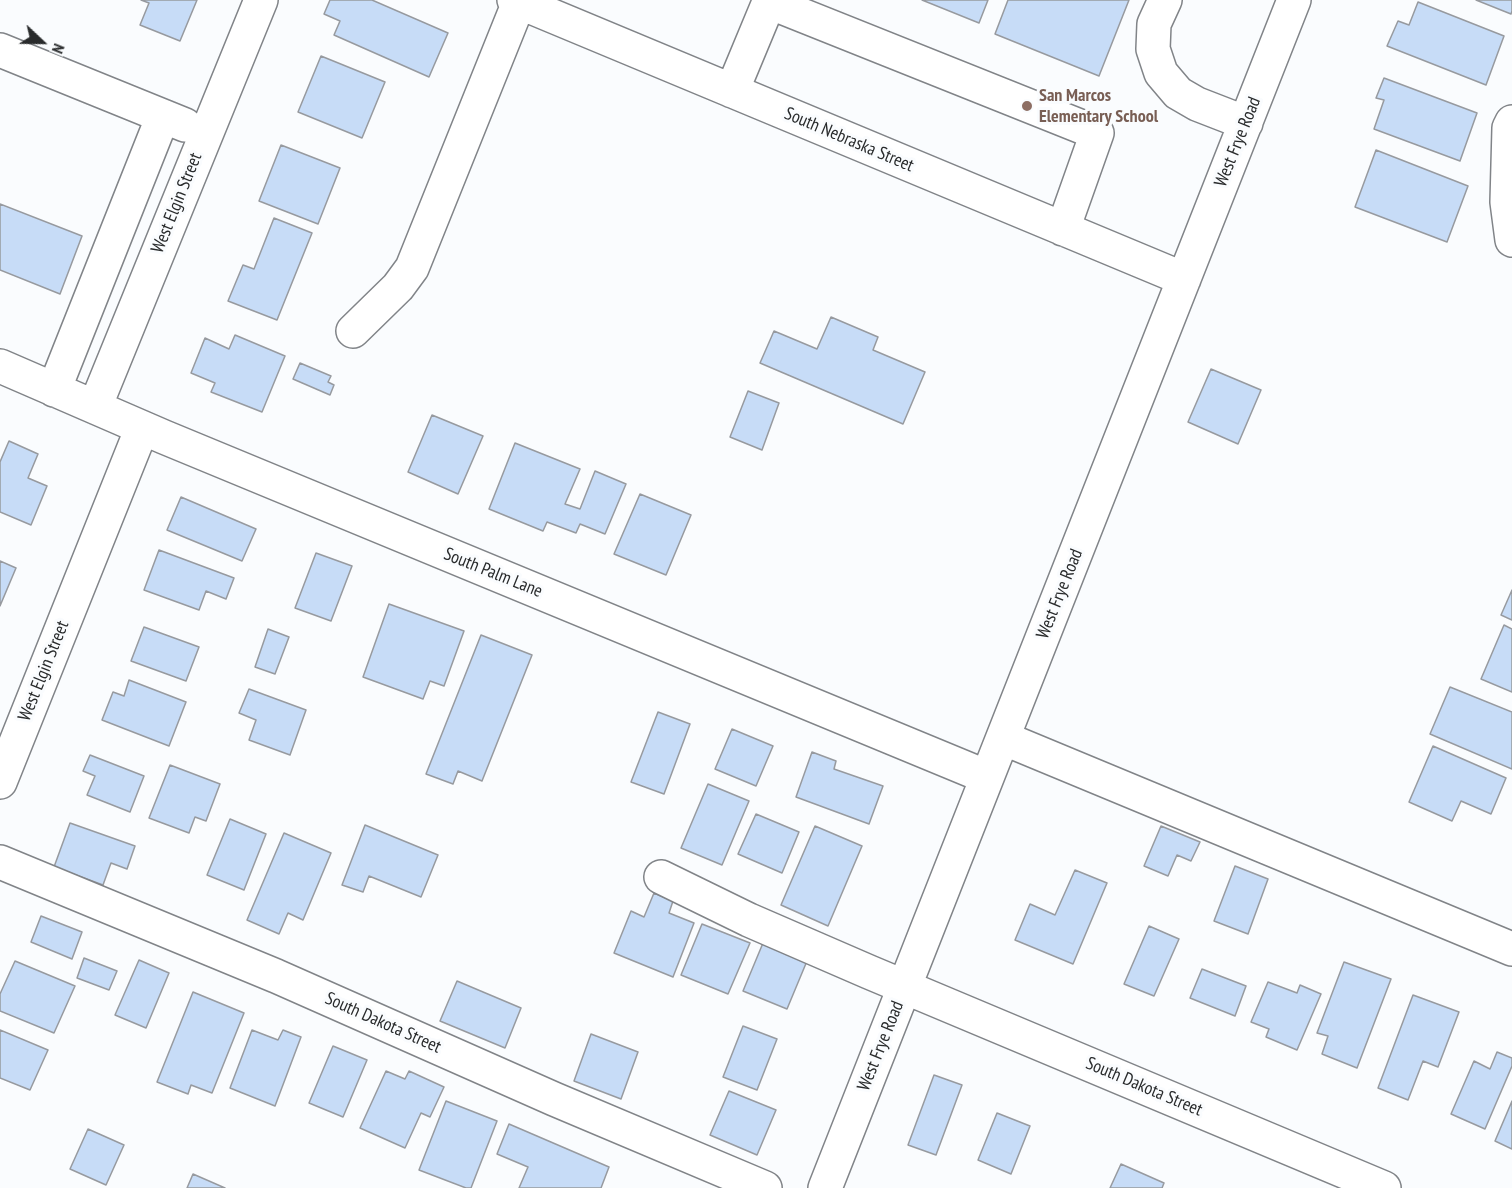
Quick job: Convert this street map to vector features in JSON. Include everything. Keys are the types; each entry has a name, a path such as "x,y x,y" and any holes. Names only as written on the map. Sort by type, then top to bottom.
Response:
{"street":[{"name":"West Elgin Street","path":"95,407 261,0"},
{"path":"1165,0 1154,24 1153,49 1161,73 1178,93 1246,123"},
{"name":"West Frye Road","path":"825,1188 1294,0"},
{"path":"353,331 398,287 412,268 517,1"},
{"name":"South Nebraska Street","path":"517,1 1184,279"},
{"path":"732,91 768,2 1097,133 1063,229"},
{"path":"0,50 206,133"},
{"path":"54,390 164,116"},
{"path":"1512,122 1509,128 1507,202 1512,240"},
{"name":"South Palm Lane","path":"0,366 142,428 987,777"},
{"name":"West Elgin Street","path":"0,782 142,428"},
{"path":"1003,738 1512,949"},
{"name":"South Dakota Street","path":"0,862 276,976 554,1099 765,1188"},
{"name":"South Dakota Street","path":"662,877 748,920 1384,1188"}],"building":[{"path":"141,0 197,0 180,41 140,25 149,3"},
{"path":"330,0 372,0 448,33 429,77 334,35 340,21 324,14"},
{"path":"922,0 988,0 979,23"},
{"path":"1008,0 1129,0 1099,76 995,34"},
{"path":"1476,0 1512,0 1511,14"},
{"path":"1418,2 1504,36 1486,85 1387,46 1398,21 1409,25"},
{"path":"321,56 385,82 362,138 298,112"},
{"path":"1384,78 1477,113 1460,161 1374,129 1384,100 1376,98"},
{"path":"281,145 340,168 318,224 259,201"},
{"path":"1376,150 1468,186 1447,242 1355,207"},
{"path":"0,204 82,236 60,294 0,270"},
{"path":"274,218 312,233 277,320 228,301 243,265 254,269"},
{"path":"831,317 878,337 873,350 925,372 903,424 760,363 774,331 817,349"},
{"path":"235,335 285,356 262,412 211,392 215,383 191,373 205,338 229,349"},
{"path":"300,363 331,376 328,382 334,385 330,395 293,379"},
{"path":"1211,369 1261,390 1238,444 1188,422"},
{"path":"748,391 779,403 762,450 730,437"},
{"path":"432,415 483,436 458,494 408,472"},
{"path":"9,441 38,454 28,478 47,486 31,525 0,512 0,462"},
{"path":"515,443 580,469 565,504 580,509 595,471 626,484 605,534 580,524 576,533 547,522 543,531 489,509"},
{"path":"640,494 691,515 666,575 614,554"},
{"path":"181,497 256,529 242,561 167,530"},
{"path":"159,550 234,578 226,599 206,591 199,610 144,590"},
{"path":"316,553 352,566 331,621 295,608"},
{"path":"0,561 16,568 0,606"},
{"path":"1512,590 1512,620 1501,615"},
{"path":"389,604 464,631 444,686 430,681 423,699 363,677"},
{"path":"1504,625 1512,629 1512,692 1481,679"},
{"path":"144,627 199,647 186,681 131,661"},
{"path":"268,629 289,637 275,674 255,667"},
{"path":"481,635 532,655 482,781 458,771 453,784 426,774"},
{"path":"129,680 186,702 169,746 102,720 113,692 124,696"},
{"path":"1450,687 1512,712 1512,769 1430,734"},
{"path":"249,689 306,710 290,755 249,740 256,720 239,713"},
{"path":"658,712 690,724 664,794 631,782"},
{"path":"732,729 773,746 756,786 715,769"},
{"path":"1433,746 1506,778 1491,814 1461,801 1452,821 1409,802"},
{"path":"812,752 836,761 834,769 883,786 869,824 796,797"},
{"path":"90,755 144,776 130,812 87,795 95,776 83,771"},
{"path":"170,765 220,784 206,821 195,817 189,833 149,818"},
{"path":"708,784 749,801 722,865 681,848"},
{"path":"756,814 799,832 782,873 738,854"},
{"path":"230,819 266,834 244,890 207,875"},
{"path":"70,823 135,846 127,869 111,863 103,885 54,867"},
{"path":"365,825 438,855 421,897 369,876 363,892 342,885"},
{"path":"815,826 862,846 828,926 781,905"},
{"path":"1161,826 1200,842 1191,861 1177,855 1168,876 1144,866"},
{"path":"284,833 331,853 303,920 288,913 279,934 247,920"},
{"path":"1235,866 1268,879 1248,934 1214,921"},
{"path":"1075,870 1107,883 1073,964 1015,940 1030,904 1055,915"},
{"path":"654,893 673,901 669,913 694,923 673,977 614,953 631,911 644,917"},
{"path":"41,916 82,932 72,959 31,942"},
{"path":"702,924 750,943 728,994 681,975"},
{"path":"1149,926 1179,939 1154,996 1124,984"},
{"path":"763,943 807,961 787,1009 743,991"},
{"path":"84,958 117,971 109,990 77,978"},
{"path":"139,960 169,973 146,1028 115,1015"},
{"path":"15,961 75,986 54,1033 0,1011 0,994"},
{"path":"1344,962 1391,979 1357,1068 1322,1054 1328,1036 1317,1033"},
{"path":"1202,969 1246,986 1235,1016 1190,998"},
{"path":"457,981 521,1008 505,1048 440,1021"},
{"path":"1268,982 1297,993 1300,985 1321,994 1297,1050 1266,1037 1269,1029 1251,1022"},
{"path":"193,992 244,1013 212,1093 191,1085 188,1094 157,1082"},
{"path":"1413,995 1459,1012 1438,1067 1423,1061 1408,1100 1378,1088"},
{"path":"743,1026 777,1039 757,1090 723,1077"},
{"path":"0,1030 48,1050 30,1090 0,1078"},
{"path":"252,1030 278,1040 283,1030 301,1037 275,1106 230,1088"},
{"path":"591,1034 638,1052 621,1099 574,1081"},
{"path":"333,1046 367,1060 343,1117 309,1103"},
{"path":"1497,1052 1512,1058 1512,1066 1485,1129 1451,1114 1474,1061 1490,1069"},
{"path":"386,1071 405,1079 409,1071 444,1087 430,1117 421,1113 405,1148 360,1128"},
{"path":"934,1075 962,1085 936,1155 908,1145"},
{"path":"729,1091 776,1110 757,1155 710,1135"},
{"path":"446,1101 497,1121 471,1188 419,1170"},
{"path":"1512,1101 1512,1149 1495,1141"},
{"path":"997,1113 1030,1126 1011,1174 978,1160"},
{"path":"509,1124 609,1167 601,1188 519,1188 528,1167 497,1154"},
{"path":"88,1129 124,1145 106,1185 70,1169"},
{"path":"1121,1164 1164,1183 1162,1188 1110,1188"},
{"path":"193,1174 225,1188 187,1188"}],"place":[{"name":"San Marcos Elementary School","path":"1027,106"}]}
